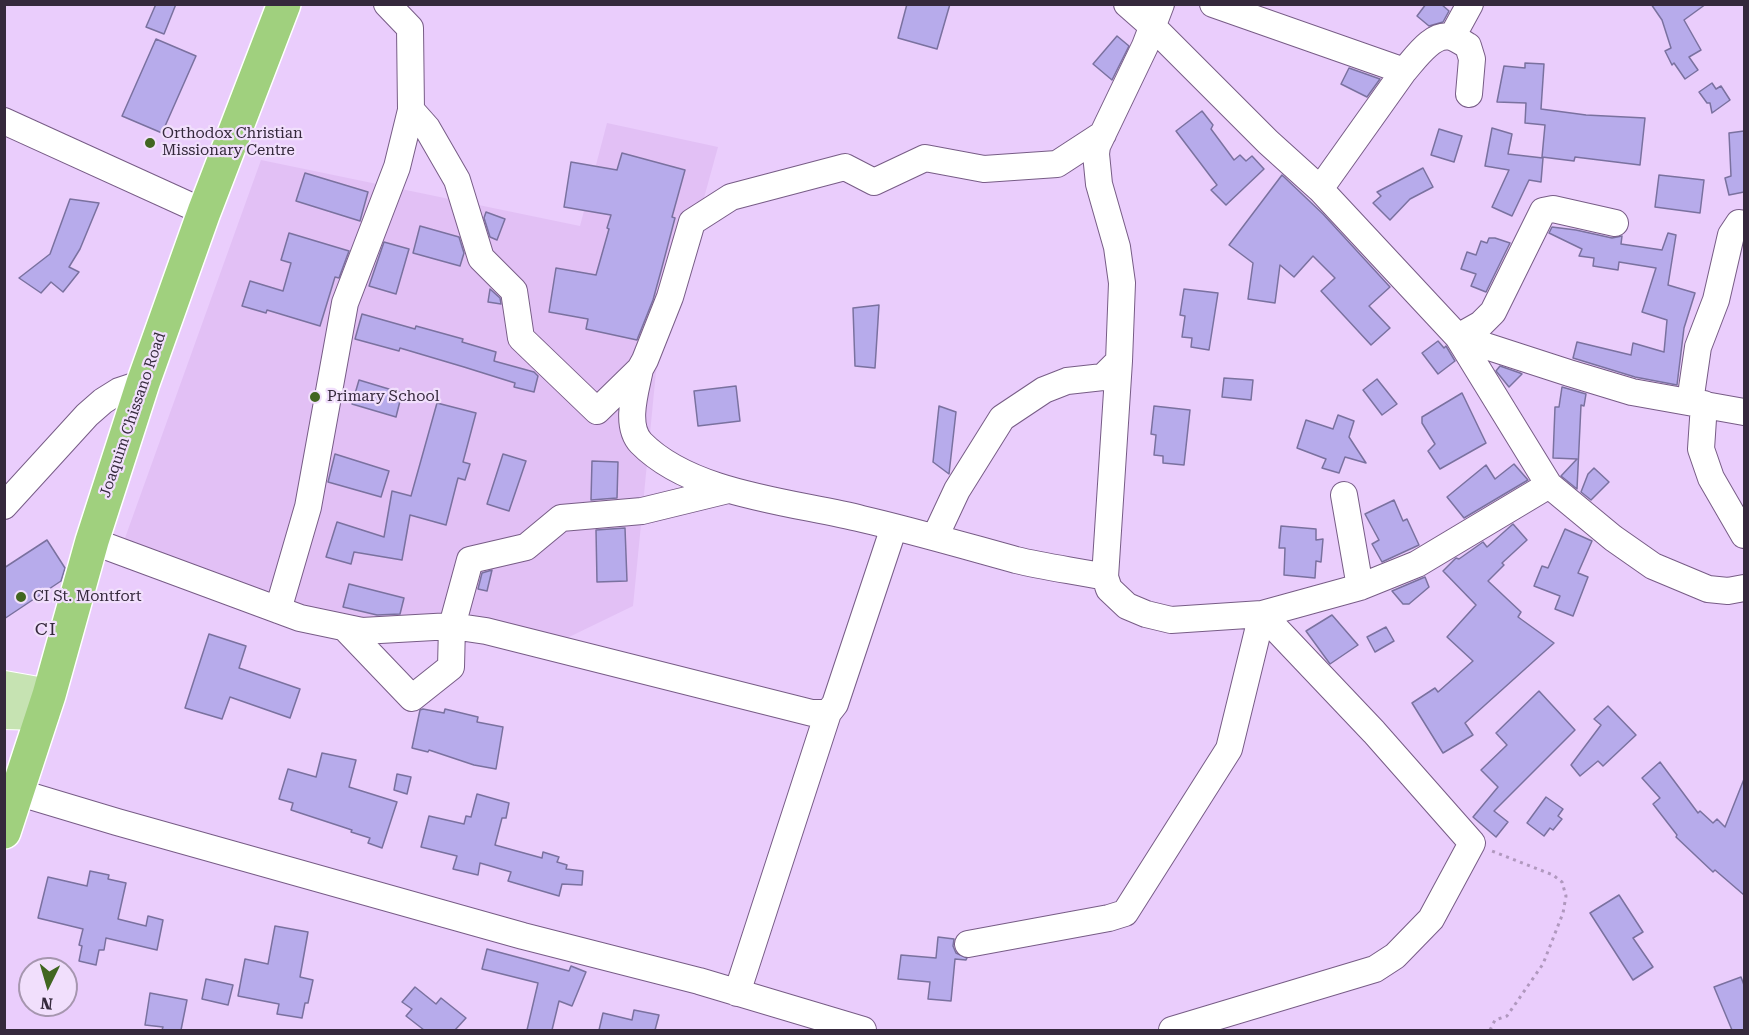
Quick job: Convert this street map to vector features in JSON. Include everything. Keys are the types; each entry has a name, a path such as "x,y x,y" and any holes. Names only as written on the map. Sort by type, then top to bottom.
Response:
{"highway":[{"name":"Joaquim Chissano Road","path":"4,832 46,704 92,540 143,383 204,212 284,4"}],"main road":[{"path":"4,687 46,704"},
{"path":"4,713 46,704"}],"street":[{"path":"278,610 308,507 345,303 397,167 411,110 410,27 387,4"},
{"path":"1127,4 1157,15 1268,142 1320,189 1458,337 1550,485 1613,538 1653,566 1707,589 1728,591 1744,588"},
{"path":"1213,4 1404,71"},
{"path":"1452,37 1470,4"},
{"path":"1157,15 1096,154 1099,184 1117,247 1120,271 1119,361 1105,577 1109,590 1127,606 1146,614 1171,620 1262,614 1360,587 1417,564 1550,485"},
{"path":"1320,189 1404,71 1429,44 1441,36 1452,37 1468,46 1472,59 1469,94"},
{"path":"411,110 428,128 458,180 481,258 514,291 521,338 597,411 640,369"},
{"path":"4,121 204,212"},
{"path":"1103,134 1057,164 984,169 925,158 874,182 845,167 731,197 692,222 670,297 640,369 631,416 640,441 668,463 701,481 894,526 1018,560 1105,577"},
{"path":"1458,337 1481,324 1493,312 1543,211 1553,209 1615,223"},
{"path":"1739,223 1731,235 1716,300 1698,347 1697,403 1701,449 1711,478 1744,535"},
{"path":"1458,337 1632,392 1744,412"},
{"path":"935,537 957,490 1002,418 1044,390 1067,381 1102,377 1119,361"},
{"path":"4,506 95,408 119,391 143,383"},
{"path":"345,628 412,698 451,667 452,626 470,560 526,548 561,518 642,511 731,489"},
{"path":"1344,495 1360,587"},
{"path":"737,993 828,713 835,704 894,526"},
{"path":"92,540 300,618 362,631 452,626 486,631 812,713 828,713"},
{"path":"1172,1030 1376,969 1395,956 1431,919 1472,843 1374,732 1262,614"},
{"path":"968,944 1109,918 1125,913 1229,749 1262,614"},
{"path":"17,792 500,930 737,993 863,1030"}],"path":[{"path":"1472,843 1553,875 1562,882 1566,896 1563,913 1543,964 1507,1016 1495,1020 1490,1030"}],"shaded area":[{"path":"607,123 718,147 656,372 633,606 567,638 315,626 116,563 261,160 580,226"}],"building":[{"path":"156,4 176,4 164,34 146,27"},
{"path":"907,4 950,4 937,49 898,38"},
{"path":"1426,4 1441,4 1449,11 1443,22 1429,26 1417,16"},
{"path":"1651,4 1706,4 1684,20 1701,50 1689,57 1698,70 1685,79 1674,63 1672,65 1665,51 1671,48 1662,20"},
{"path":"1117,36 1129,46 1112,80 1093,64"},
{"path":"156,39 196,56 162,133 122,116"},
{"path":"1525,63 1544,64 1541,109 1586,115 1645,118 1640,165 1575,157 1574,161 1542,157 1545,125 1525,123 1526,103 1497,102 1504,66 1525,68"},
{"path":"1349,68 1380,79 1367,97 1341,84"},
{"path":"1712,83 1716,89 1721,86 1730,100 1712,113 1710,103 1707,103 1699,92"},
{"path":"1202,111 1213,125 1211,129 1234,160 1240,155 1246,161 1252,156 1264,169 1226,205 1211,190 1217,185 1176,131"},
{"path":"1492,128 1512,134 1508,154 1543,158 1541,182 1529,180 1512,216 1492,207 1509,170 1485,166"},
{"path":"1439,129 1462,136 1454,162 1431,155"},
{"path":"1744,131 1744,192 1729,195 1725,178 1731,176 1729,133"},
{"path":"622,153 685,170 653,300 637,340 586,329 588,319 549,312 556,268 596,275 609,229 607,228 611,215 564,207 571,162 617,170"},
{"path":"1423,168 1433,187 1410,199 1390,220 1373,203 1381,196 1377,192"},
{"path":"305,173 368,192 360,221 296,201"},
{"path":"1282,175 1323,214 1390,287 1369,306 1390,328 1371,345 1321,291 1335,278 1313,256 1294,277 1280,265 1275,303 1248,299 1253,263 1229,245"},
{"path":"1659,175 1704,180 1700,213 1655,207"},
{"path":"70,199 99,203 80,249 69,267 79,272 63,292 51,282 41,293 19,278 50,254"},
{"path":"486,212 505,219 497,240 490,237 484,218"},
{"path":"420,226 459,237 464,253 460,266 413,253"},
{"path":"1552,227 1612,238 1622,236 1621,244 1662,250 1668,233 1676,235 1668,285 1695,293 1684,328 1677,385 1635,377 1573,358 1577,342 1631,355 1633,343 1664,352 1667,320 1642,312 1656,268 1619,262 1618,270 1593,266 1594,258 1579,256 1582,249 1549,233"},
{"path":"289,233 349,251 339,278 335,277 320,326 267,310 266,313 242,306 250,281 283,291 291,263 281,260"},
{"path":"1489,238 1510,243 1486,292 1471,286 1476,274 1461,269 1467,252 1476,255 1481,241 1487,243"},
{"path":"384,242 409,249 396,294 369,286"},
{"path":"490,289 500,298 501,304 488,302"},
{"path":"1184,289 1218,293 1209,350 1191,347 1192,338 1182,337 1185,316 1180,315"},
{"path":"879,305 875,368 855,366 853,308"},
{"path":"362,314 415,329 416,326 463,339 462,342 496,352 494,361 534,372 538,376 534,392 514,387 515,383 400,348 399,351 355,339"},
{"path":"1438,341 1444,348 1446,346 1455,361 1438,374 1422,353"},
{"path":"1500,366 1522,374 1509,387 1496,371"},
{"path":"1224,378 1253,380 1251,400 1222,397"},
{"path":"1377,379 1397,404 1382,415 1363,390"},
{"path":"359,380 402,393 396,417 352,404"},
{"path":"736,386 740,421 698,426 694,391"},
{"path":"1562,387 1586,394 1584,406 1581,405 1577,489 1561,476 1577,459 1553,458 1555,407 1559,407"},
{"path":"1462,393 1486,443 1440,469 1428,451 1435,444 1422,423 1422,417"},
{"path":"437,403 476,413 463,462 470,464 465,480 458,478 446,525 410,515 402,560 354,552 351,564 326,557 337,522 384,537 392,491 411,496"},
{"path":"939,406 956,412 949,474 933,462"},
{"path":"1154,406 1190,410 1184,465 1163,463 1163,456 1154,455 1156,435 1151,434"},
{"path":"1338,415 1354,421 1349,437 1366,463 1345,457 1339,473 1322,468 1326,459 1297,448 1306,420 1333,429"},
{"path":"335,454 389,471 381,497 328,482"},
{"path":"503,454 526,461 509,511 487,504"},
{"path":"592,461 618,462 617,498 591,500"},
{"path":"1514,464 1528,480 1464,518 1447,497 1486,465 1495,479"},
{"path":"1594,468 1609,482 1591,500 1581,492 1588,474"},
{"path":"1394,500 1403,521 1407,519 1419,545 1382,562 1372,544 1379,540 1365,514"},
{"path":"1513,524 1527,540 1502,563 1504,565 1488,581 1521,612 1518,617 1554,643 1465,723 1473,735 1443,753 1412,703 1435,688 1438,692 1473,661 1447,637 1476,605 1443,571 1456,558 1459,559 1483,542 1487,547"},
{"path":"1281,526 1316,529 1316,540 1323,539 1321,562 1316,561 1315,578 1284,575 1285,548 1279,548"},
{"path":"625,528 627,581 597,582 596,530"},
{"path":"1565,529 1592,541 1578,573 1588,577 1573,616 1555,609 1560,596 1534,586 1542,566 1548,568"},
{"name":"CI St. Montfort","path":"47,540 65,568 61,581 4,619 4,568"},
{"path":"492,570 487,591 478,589 482,573"},
{"path":"1425,577 1429,587 1409,604 1403,604 1392,591"},
{"path":"349,584 404,598 400,614 377,615 343,607"},
{"path":"1332,615 1358,645 1330,664 1306,631"},
{"path":"1386,627 1394,641 1375,652 1367,637"},
{"path":"209,634 246,646 239,668 300,689 290,718 230,697 222,719 185,708"},
{"path":"1539,691 1575,730 1494,811 1508,822 1496,837 1473,817 1498,787 1481,770 1507,745 1496,733"},
{"path":"1608,706 1636,735 1603,766 1598,761 1580,776 1571,765 1601,725 1594,719"},
{"path":"445,709 478,717 477,722 503,727 496,769 474,765 429,750 428,752 412,748 420,710 444,713"},
{"path":"322,753 356,760 349,787 397,802 382,848 368,843 370,838 351,832 352,830 291,810 293,803 279,799 288,769 316,777"},
{"path":"1660,762 1698,813 1700,811 1713,823 1717,819 1725,827 1744,779 1744,895 1715,870 1713,872 1676,837 1677,835 1653,804 1660,798 1642,778"},
{"path":"397,774 411,777 407,794 394,790"},
{"path":"477,794 509,803 506,818 502,818 495,845 542,858 543,852 559,857 557,862 567,865 566,869 583,871 582,885 562,884 559,896 508,881 511,872 480,863 478,875 453,869 457,856 421,847 429,816 464,824 466,816 471,817"},
{"path":"1546,797 1563,809 1558,816 1562,819 1553,830 1550,828 1544,836 1527,823"},
{"path":"90,871 109,875 108,879 126,883 118,919 146,926 148,916 163,920 157,950 106,938 104,950 99,950 96,965 79,961 82,946 79,945 83,929 38,918 48,877 87,886"},
{"path":"1619,895 1643,932 1633,938 1653,967 1633,980 1590,913"},
{"path":"275,926 308,932 300,977 313,980 302,1018 277,1014 279,1004 238,996 245,959 268,964"},
{"path":"938,937 954,939 953,946 956,953 967,958 966,960 955,959 951,1001 928,999 930,982 898,979 901,955 936,958"},
{"path":"487,949 569,971 571,966 586,972 572,1006 559,1001 552,1030 527,1030 538,983 482,969"},
{"path":"1741,977 1744,985 1744,1030 1732,1030 1714,987"},
{"path":"206,979 233,985 228,1005 202,999"},
{"path":"415,987 436,1004 441,998 466,1018 455,1030 424,1030 406,1016 412,1009 402,1002"},
{"path":"150,993 187,1000 181,1030 162,1030 163,1027 145,1025"},
{"path":"634,1010 659,1015 655,1030 599,1030 603,1013 632,1020"}],"place":[{"name":"Orthodox Christian Missionary Centre","path":"150,143"},
{"name":"Primary School","path":"315,397"},
{"name":"CI St. Montfort","path":"21,597"}],"district":[{"name":"CI","path":"46,630"}]}
